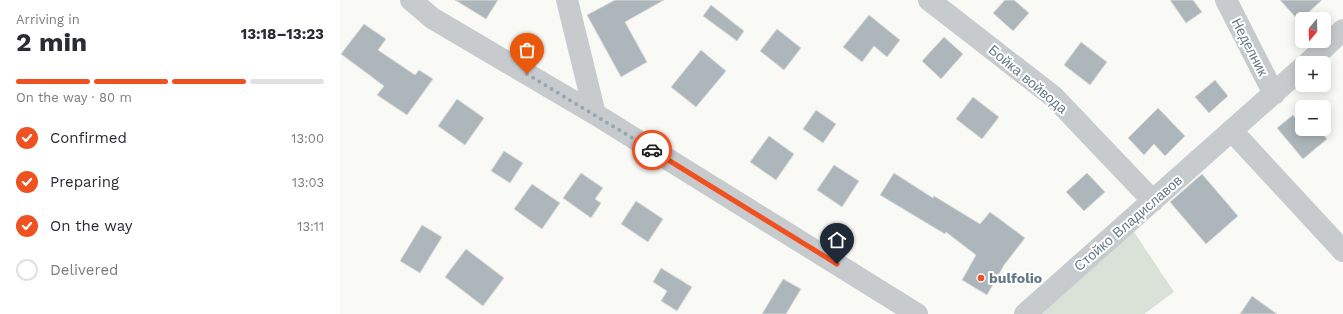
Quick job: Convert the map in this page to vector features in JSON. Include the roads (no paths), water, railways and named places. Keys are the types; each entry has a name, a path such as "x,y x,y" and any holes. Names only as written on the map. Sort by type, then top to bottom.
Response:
{"street":[{"path":"411,0 432,18 595,114 917,314"},
{"path":"567,0 595,114"},
{"name":"Бойка войвода","path":"930,0 1054,97 1153,202"},
{"name":"Неделник","path":"1226,0 1274,94"},
{"path":"1315,56 1343,30"},
{"name":"Стойко Владиславов","path":"1025,314 1232,132 1295,74"},
{"path":"1232,132 1343,251"}],"place":[{"name":"bulfolio","path":"981,278"}]}
